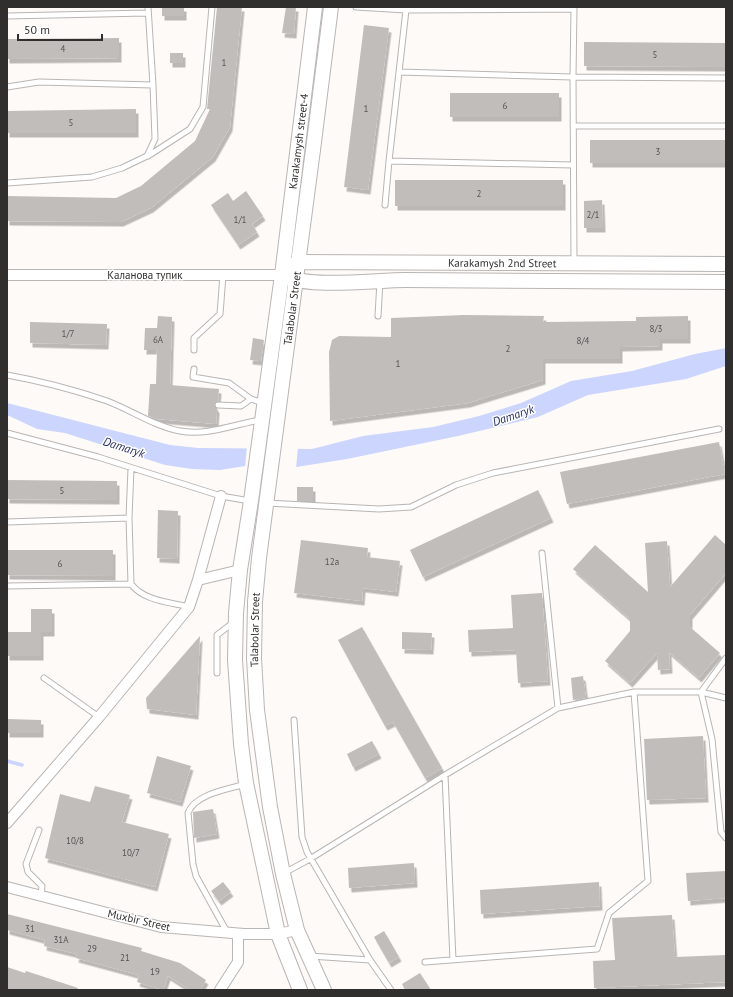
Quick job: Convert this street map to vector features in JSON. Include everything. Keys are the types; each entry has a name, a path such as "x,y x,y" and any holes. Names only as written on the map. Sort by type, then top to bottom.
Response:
{"main road":[{"name":"Karakamysh street-4","path":"282,275 316,7"},
{"name":"Karakamysh street-4","path":"298,262 330,7"},
{"path":"296,281 282,275 298,262"},
{"name":"Talabolar Street","path":"298,262 266,503 255,602 254,658 257,710 270,807 283,874 297,930 307,956 324,990"},
{"name":"Karakamysh 2nd Street","path":"298,262 726,264"},
{"name":"Talabolar Street","path":"282,275 257,401 262,420 240,570 234,660 246,784 278,934 300,990"},
{"name":"Karakamysh 2nd Street","path":"296,281 726,282"},
{"path":"251,502 266,503"}],"street":[{"name":"Каланова тупик","path":"7,275 282,275"},
{"path":"7,823 99,717 189,607 221,496"},
{"path":"198,580 240,570"},
{"name":"Muxbir Street","path":"7,887 161,927 233,933 278,934 297,930"},
{"path":"220,990 238,962 233,933"}],"lane":[{"path":"147,156 155,139 154,85 147,13 148,7"},
{"path":"7,183 92,178 122,168 147,156 190,129 203,107 212,7"},
{"path":"356,7 406,10 574,8 574,263"},
{"path":"385,205 406,10"},
{"path":"7,16 147,13"},
{"path":"399,72 573,77 726,78"},
{"path":"7,87 39,82 154,85"},
{"path":"573,126 726,126"},
{"path":"389,161 573,165"},
{"path":"194,350 194,338 220,314 223,274"},
{"path":"378,316 380,280"},
{"path":"194,369 194,377 229,383 257,401"},
{"path":"7,375 35,380 107,401 146,419 180,431 215,431 262,420"},
{"path":"218,405 241,406 257,401"},
{"path":"266,503 379,509 411,507 456,485 493,473 719,428"},
{"path":"7,433 131,468 221,496 251,502"},
{"path":"131,468 129,518 131,584 138,592 152,598 189,607"},
{"path":"7,522 129,518"},
{"path":"542,553 558,708"},
{"path":"7,586 131,584"},
{"path":"217,673 217,635 236,621"},
{"path":"726,658 701,692 712,739 721,832 726,838"},
{"path":"44,678 99,717"},
{"path":"283,874 558,708 634,692 701,692 726,698"},
{"path":"425,962 597,950 609,913 648,881 634,692"},
{"path":"294,720 302,837 310,859 370,960 391,990"},
{"path":"445,775 453,960"},
{"path":"233,933 196,876 188,813 191,805 199,800 246,784"},
{"path":"39,830 26,864 28,872 42,886 41,896"},
{"path":"307,956 370,960"}],"water":[{"name":"Damaryk","path":"726,348 726,366 686,379 588,395 538,417 458,436 347,459 296,467 245,466 220,470 192,469 165,465 65,433 37,429 7,415 7,403 170,445 198,448 312,449 363,436 433,427 479,416 521,403 571,381 632,371 695,354"}],"pier":[{"path":"247,446 298,447 296,469 245,468"}],"building":[{"path":"162,7 184,7 184,16 162,16"},
{"path":"217,7 242,7 230,127 213,157 151,208 121,222 7,221 7,196 116,198 141,186 195,141 210,109 207,109"},
{"path":"286,7 296,7 294,34 282,33"},
{"path":"364,25 389,28 368,190 344,187"},
{"path":"119,38 119,58 7,59 7,39"},
{"path":"584,42 726,43 726,67 584,66"},
{"path":"170,53 183,53 183,63 170,63"},
{"path":"450,93 559,93 559,117 450,117"},
{"path":"136,109 136,133 7,133 7,111"},
{"path":"590,140 726,140 726,163 590,163"},
{"path":"395,180 563,180 563,206 395,206"},
{"path":"246,191 263,216 252,224 257,232 238,245 211,205 228,193 233,201"},
{"path":"602,200 603,228 584,228 584,201"},
{"path":"464,315 544,316 543,322 636,321 636,317 688,316 688,339 660,339 660,346 620,347 620,359 543,359 543,380 468,403 330,421 329,352 332,340 339,336 391,337 391,318"},
{"path":"158,316 172,317 170,385 219,389 218,401 214,404 217,409 216,424 157,419 148,416 150,384 156,384 157,350 144,350 145,328 157,328"},
{"path":"30,322 107,324 106,345 30,343"},
{"path":"253,338 264,340 261,361 250,360"},
{"path":"719,442 725,474 567,504 560,472"},
{"path":"7,480 117,481 117,500 7,499"},
{"path":"297,487 313,487 313,501 297,501"},
{"path":"538,490 551,518 423,577 410,550"},
{"path":"158,510 178,511 177,559 157,558"},
{"path":"715,535 726,545 726,573 690,615 690,627 720,653 699,678 669,652 670,669 658,670 657,653 630,683 605,661 630,631 630,619 573,569 595,545 648,592 645,543 667,541 670,587"},
{"path":"301,540 368,548 367,557 400,561 396,592 363,588 362,601 294,593"},
{"path":"7,550 113,550 113,576 7,575"},
{"path":"542,593 548,681 518,683 516,650 469,652 468,630 513,628 511,595"},
{"path":"31,609 52,609 52,632 41,632 41,656 7,656 7,632 31,632"},
{"path":"362,627 442,768 425,778 393,722 385,726 338,640"},
{"path":"402,632 432,633 431,650 402,649"},
{"path":"200,636 196,715 147,709 146,698"},
{"path":"583,676 586,698 573,700 571,678"},
{"path":"7,719 41,720 41,733 7,733"},
{"path":"703,736 706,798 647,800 644,739"},
{"path":"372,741 379,754 353,767 347,754"},
{"path":"157,756 191,766 180,802 147,793"},
{"path":"95,786 130,795 122,822 169,834 155,887 45,858 60,794 90,802"},
{"path":"213,809 217,834 194,838 193,812"},
{"path":"414,863 415,883 349,888 348,868"},
{"path":"726,871 726,898 688,901 686,873"},
{"path":"223,882 231,892 219,901 211,891"},
{"path":"599,882 600,906 481,914 480,890"},
{"path":"7,914 142,948 141,951 180,963 206,980 200,990 190,990 168,976 163,990 137,982 139,975 76,958 77,954 44,946 45,940 7,930"},
{"path":"672,915 675,957 726,955 726,982 594,988 593,961 615,960 612,918"},
{"path":"384,931 399,957 389,963 374,937"},
{"path":"7,967 25,973 26,971 78,988 77,990 7,990"},
{"path":"420,973 431,990 405,990 402,984"}],"waterway":[{"path":"7,761 22,765"}]}
